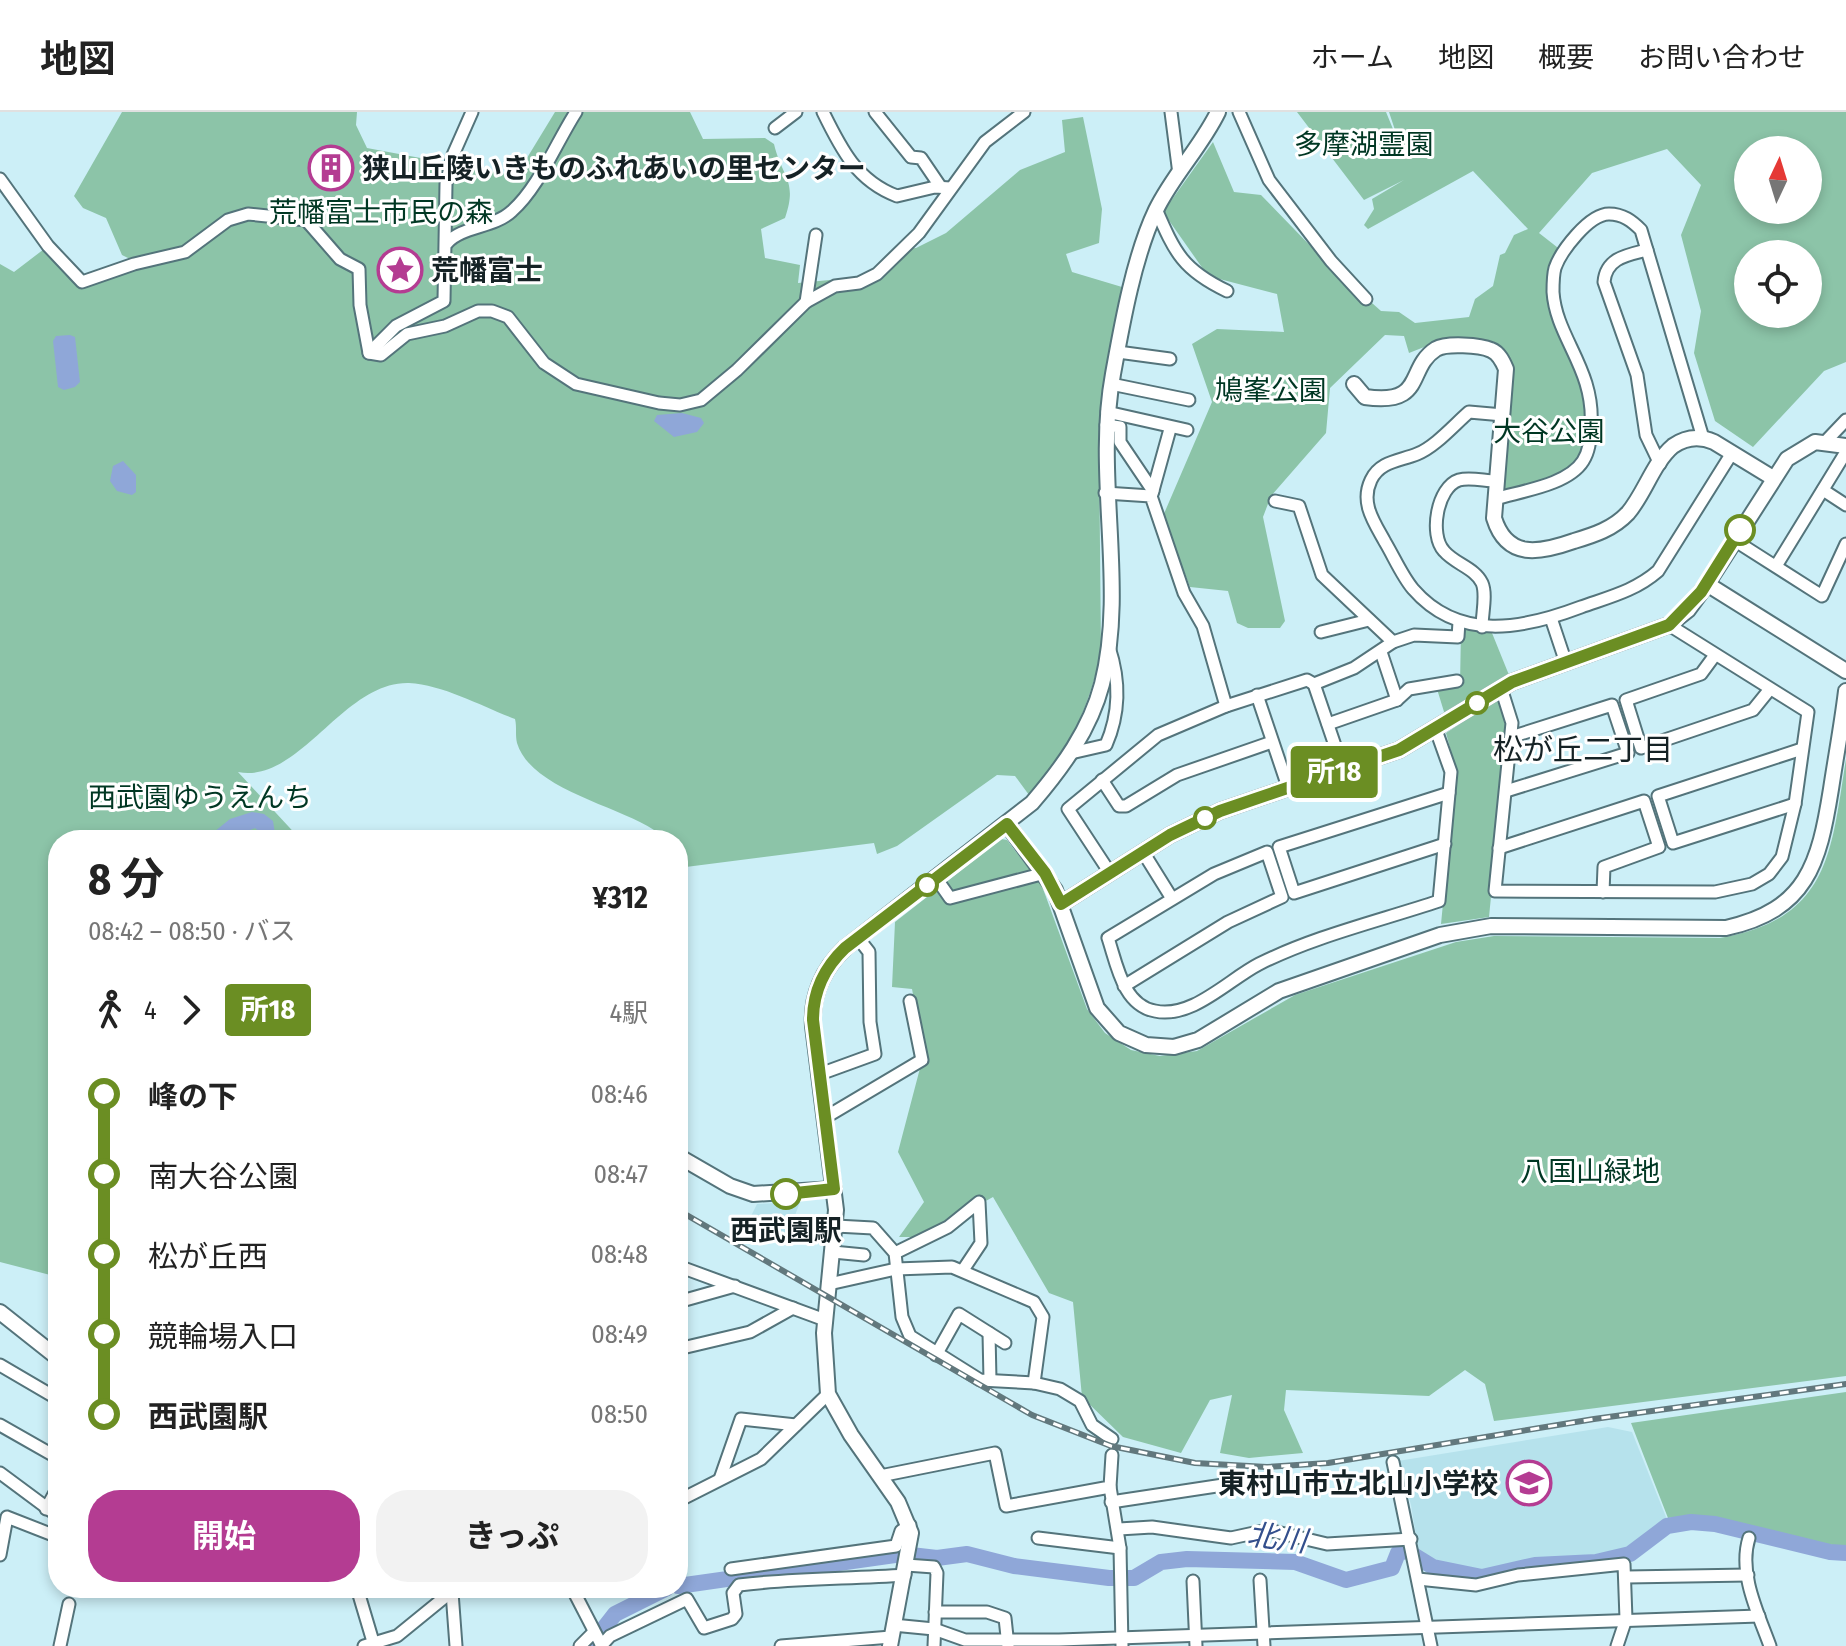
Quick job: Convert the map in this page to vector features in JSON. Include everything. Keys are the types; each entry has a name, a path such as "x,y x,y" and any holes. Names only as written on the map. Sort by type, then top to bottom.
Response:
{"street":[{"path":"369,353 396,326 444,301 448,169 472,112"},
{"path":"447,243 452,236 493,225 513,211 576,112"},
{"path":"775,128 796,112"},
{"path":"823,112 839,145 861,177 897,196 956,184 985,142 1024,112"},
{"path":"875,112 911,157 921,158 945,187"},
{"path":"1171,112 1179,174"},
{"path":"891,1636 907,1563 910,1525 828,1394 825,1320 836,1226 813,1020 816,994 836,956 1032,803 1071,753 1096,701 1109,647 1111,604 1105,493 1111,384 1156,209 1218,112"},
{"path":"1239,112 1269,180 1331,261 1366,299"},
{"path":"0,179 48,246 82,282 134,264 185,252 228,220 248,214 306,220 340,259 359,269 360,305 369,353"},
{"path":"369,353 381,355 407,334 445,326 478,311 492,311 508,317 544,363 576,384 680,405 711,393 806,302 835,286 859,283 877,274 919,233 945,187"},
{"path":"1156,209 1171,243 1197,276 1227,291"},
{"path":"1495,499 1571,474 1590,447 1590,388 1553,296 1554,270 1563,252 1594,219 1607,214 1628,218 1641,230 1703,438"},
{"path":"806,302 816,235"},
{"path":"1647,250 1618,258 1605,274 1604,282 1637,375 1646,435 1660,464"},
{"path":"1354,384 1365,397 1382,399 1400,395 1413,384 1437,349 1446,346 1491,350 1506,369 1494,518 1505,539 1521,550 1542,552 1605,531 1635,504 1676,444 1703,438 1773,478"},
{"path":"1118,352 1170,359"},
{"path":"1111,384 1189,400"},
{"path":"1503,415 1469,412 1420,453 1385,464 1371,478 1367,493 1370,515 1412,588 1433,608 1459,622 1482,627 1516,627 1551,618 1641,586 1658,571 1732,453"},
{"path":"1107,418 1187,430"},
{"path":"1107,418 1120,427 1120,442 1152,494 1184,593 1203,626 1226,706"},
{"path":"1061,904 1143,852 1220,811 1399,750 1501,688 1669,625 1688,610 1707,584 1773,478 1794,452 1826,441 1846,420"},
{"path":"1152,494 1170,429"},
{"path":"1776,566 1846,449 1826,441"},
{"path":"1482,627 1484,586 1477,576 1443,550 1437,535 1438,523 1441,498 1449,485 1461,479 1496,481"},
{"path":"1823,490 1846,505"},
{"path":"1105,493 1152,494"},
{"path":"1275,501 1299,506 1322,575 1393,642"},
{"path":"1734,540 1822,596 1846,544"},
{"path":"1707,584 1846,671"},
{"path":"1551,618 1566,663"},
{"path":"1321,632 1369,620"},
{"path":"1314,684 1381,652 1393,642 1414,635 1458,637 1459,622"},
{"path":"1501,688 1511,713 1511,737 1495,891 1715,892 1752,884 1769,874 1782,857 1795,804 1808,712 1669,625"},
{"path":"1071,753 1106,745 1114,726 1117,671 1109,647"},
{"path":"1381,652 1397,700"},
{"path":"1715,655 1701,674 1626,700 1641,748 1753,710 1770,689"},
{"path":"1110,873 1068,809 1158,735 1226,706 1307,680 1314,684 1343,769"},
{"path":"1328,724 1397,700 1409,689 1457,681"},
{"path":"1007,824 1045,873 1061,904 1097,1008 1119,1033 1146,1045 1174,1047 1198,1040 1279,991 1440,935 1491,926 1726,928 1753,922 1780,908 1798,891 1815,865 1822,845 1846,691"},
{"path":"1257,695 1288,787"},
{"path":"1506,791 1628,753 1612,705 1511,737"},
{"path":"1124,986 1228,922 1282,897 1267,852 1214,874 1171,897 1108,938 1124,986 1131,999 1153,1011 1177,1012 1258,964 1304,945 1439,901 1451,772 1436,730"},
{"path":"1102,780 1119,806 1126,806 1177,775 1272,742"},
{"path":"1795,804 1673,843 1658,796 1802,749"},
{"path":"1445,844 1294,893 1279,847 1449,793"},
{"path":"1499,848 1644,801 1659,847 1604,867 1603,892"},
{"path":"1143,852 1171,897"},
{"path":"936,878 950,898 1014,884 1045,873"},
{"path":"820,1074 875,1054 870,1022 869,952 858,938"},
{"path":"826,1117 922,1060 910,1001"},
{"path":"688,1162 730,1186 753,1194 834,1189"},
{"path":"895,1253 948,1227 979,1202 981,1243 963,1270"},
{"path":"836,1226 873,1228 895,1253 902,1317 910,1336 980,1380 1034,1383 1060,1389 1080,1401 1092,1425 1112,1439"},
{"path":"833,1252 864,1255"},
{"path":"829,1284 896,1269 940,1267 963,1270 977,1280 1034,1302 1041,1310 1034,1383"},
{"path":"688,1270 825,1320"},
{"path":"688,1299 735,1286"},
{"path":"688,1347 750,1332 793,1308"},
{"path":"0,1312 48,1350"},
{"path":"936,1355 959,1314 1005,1343"},
{"path":"989,1333 990,1380"},
{"path":"0,1365 48,1393"},
{"path":"688,1496 761,1459 828,1394"},
{"path":"720,1479 741,1419 796,1425"},
{"path":"0,1425 48,1452"},
{"path":"880,1476 995,1453 1006,1506 1110,1487"},
{"path":"1112,1455 1110,1487 1119,1529 1122,1641"},
{"path":"1393,1462 1431,1646"},
{"path":"0,1473 46,1509 48,1505"},
{"path":"1111,1502 1243,1482"},
{"path":"0,1554 7,1517 48,1533"},
{"path":"731,1569 896,1546 901,1531 910,1525"},
{"path":"1119,1529 1152,1527 1231,1538 1268,1530 1327,1544 1412,1544"},
{"path":"1038,1538 1120,1548"},
{"path":"1749,1538 1744,1554 1748,1575 1770,1646"},
{"path":"580,1646 610,1636 687,1599 704,1628 732,1619 736,1614 733,1593 739,1585 783,1579 824,1581 907,1563 934,1567 934,1646"},
{"path":"1417,1575 1476,1585 1518,1575 1624,1564 1627,1577 1626,1619 1617,1646"},
{"path":"1627,1577 1748,1575"},
{"path":"1260,1580 1264,1646"},
{"path":"1193,1581 1196,1640"},
{"path":"359,1598 369,1645 407,1630 445,1598"},
{"path":"454,1598 456,1646"},
{"path":"577,1598 598,1641"},
{"path":"60,1646 69,1604"},
{"path":"935,1612 987,1612 1005,1618 1007,1643"},
{"path":"781,1646 934,1629 965,1640 1007,1643 1196,1640 1263,1631 1759,1616"}],"shaded area":[{"path":"800,1202 784,1245 746,1226 757,1204"},
{"name":"東村山市立北山小学校","path":"1608,1427 1632,1432 1668,1522 1627,1551 1535,1560 1482,1573 1434,1564 1419,1555 1411,1505 1398,1461"}],"green space":[{"path":"122,112 357,112 356,125 367,148 516,176 555,112 690,112 703,139 765,138 774,144 790,195 785,218 761,229 765,258 800,265 798,283 861,277 892,261 904,249 916,248 946,233 1020,170 1065,152 1062,120 1083,117 1102,209 1099,243 1066,254 1072,272 1122,287 1105,375 1099,444 1101,650 1091,691 1076,728 1029,795 1015,776 997,775 897,846 877,854 874,843 688,867 688,830 654,830 556,784 525,759 517,743 515,719 449,692 409,683 385,687 363,698 282,763 260,772 238,772 292,830 48,830 48,1274 0,1262 0,264 14,272 48,246 77,281 136,262 122,255 106,218 83,208 74,196"},
{"name":"鳩峯公園","path":"1297,112 1386,112 1402,151 1389,112 1846,112 1846,362 1824,371 1753,447 1715,421 1694,353 1701,311 1681,235 1701,185 1667,149 1592,173 1539,233 1562,251 1550,280 1582,379 1587,433 1582,455 1562,475 1504,493 1501,491 1513,371 1511,361 1489,343 1447,338 1409,353 1404,336 1385,335 1330,388 1326,433 1271,496 1263,517 1285,621 1280,628 1248,628 1237,623 1228,591 1190,587 1163,516 1212,402 1192,344 1217,329 1284,332 1277,294 1208,276 1163,212 1213,142 1234,192 1261,195 1327,263 1381,311 1399,312 1415,323 1469,317 1475,299 1493,286 1500,255 1505,253 1514,235 1528,229 1473,171 1368,229 1364,225 1374,209 1372,199 1404,180 1364,200"},
{"path":"1465,628 1492,633 1509,675 1445,715 1437,689 1460,684 1461,631"},
{"path":"1500,697 1508,724 1489,917 1441,924 1456,770 1446,733"},
{"name":"八国山緑地","path":"1846,759 1846,1376 1494,1421 1485,1384 1465,1370 1429,1396 1286,1390 1284,1410 1303,1453 1249,1458 1220,1453 1232,1395 1210,1400 1181,1453 1123,1437 1082,1397 1073,1302 1049,1293 993,1197 921,1237 899,1237 924,1202 898,1152 924,1053 912,989 892,987 895,922 1001,839 1007,840 1042,886 1087,1009 1105,1033 1131,1050 1160,1056 1197,1051 1295,995 1456,942 1494,936 1720,938 1756,929 1784,915 1804,898 1819,876 1829,851"},
{"path":"1846,1392 1846,1548 1697,1515 1668,1518 1631,1423"}],"water":[{"path":"56,336 75,337 80,382 64,390 58,387 53,341"},
{"path":"682,413 701,418 704,423 697,432 674,437 654,421 657,415"},
{"path":"123,461 136,475 136,492 132,495 117,491 110,481 113,466"},
{"path":"252,812 264,814 273,821 274,830 216,830 230,819"}],"waterway":[{"name":"北川","path":"688,1585 902,1554 937,1558 967,1554 1014,1566 1109,1578 1134,1578 1161,1562 1187,1559 1295,1562 1346,1580 1392,1568 1398,1553 1407,1551 1433,1567 1482,1577 1535,1565 1596,1562 1630,1554 1667,1526 1691,1522 1715,1524 1830,1552 1846,1553"},
{"name":"北川","path":"590,1646 615,1614 647,1598"}],"railway":[{"path":"688,1216 1032,1415 1111,1446 1195,1463 1267,1467 1328,1463 1594,1419 1846,1384"}],"bus line":[{"name":"所18","path":"786,1194 834,1189 813,1020 816,994 826,972 845,948 1007,824 1045,873 1061,904 1170,835 1220,811 1399,750 1512,682 1638,639 1669,625 1688,610 1740,530"}],"place":[{"name":"狭山丘陵いきものふれあいの里センター","path":"331,168"},
{"name":"荒幡富士","path":"400,270"},
{"name":"西武園駅","path":"786,1194"},
{"name":"東村山市立北山小学校","path":"1529,1483"}],"district":[{"name":"松が丘二丁目","path":"1583,750"}],"park label":[{"name":"多摩湖霊園","path":"1364,144"},
{"name":"荒幡富士市民の森","path":"381,212"},
{"name":"大谷公園","path":"1549,431"},
{"name":"西武園ゆうえんち","path":"200,797"}]}
